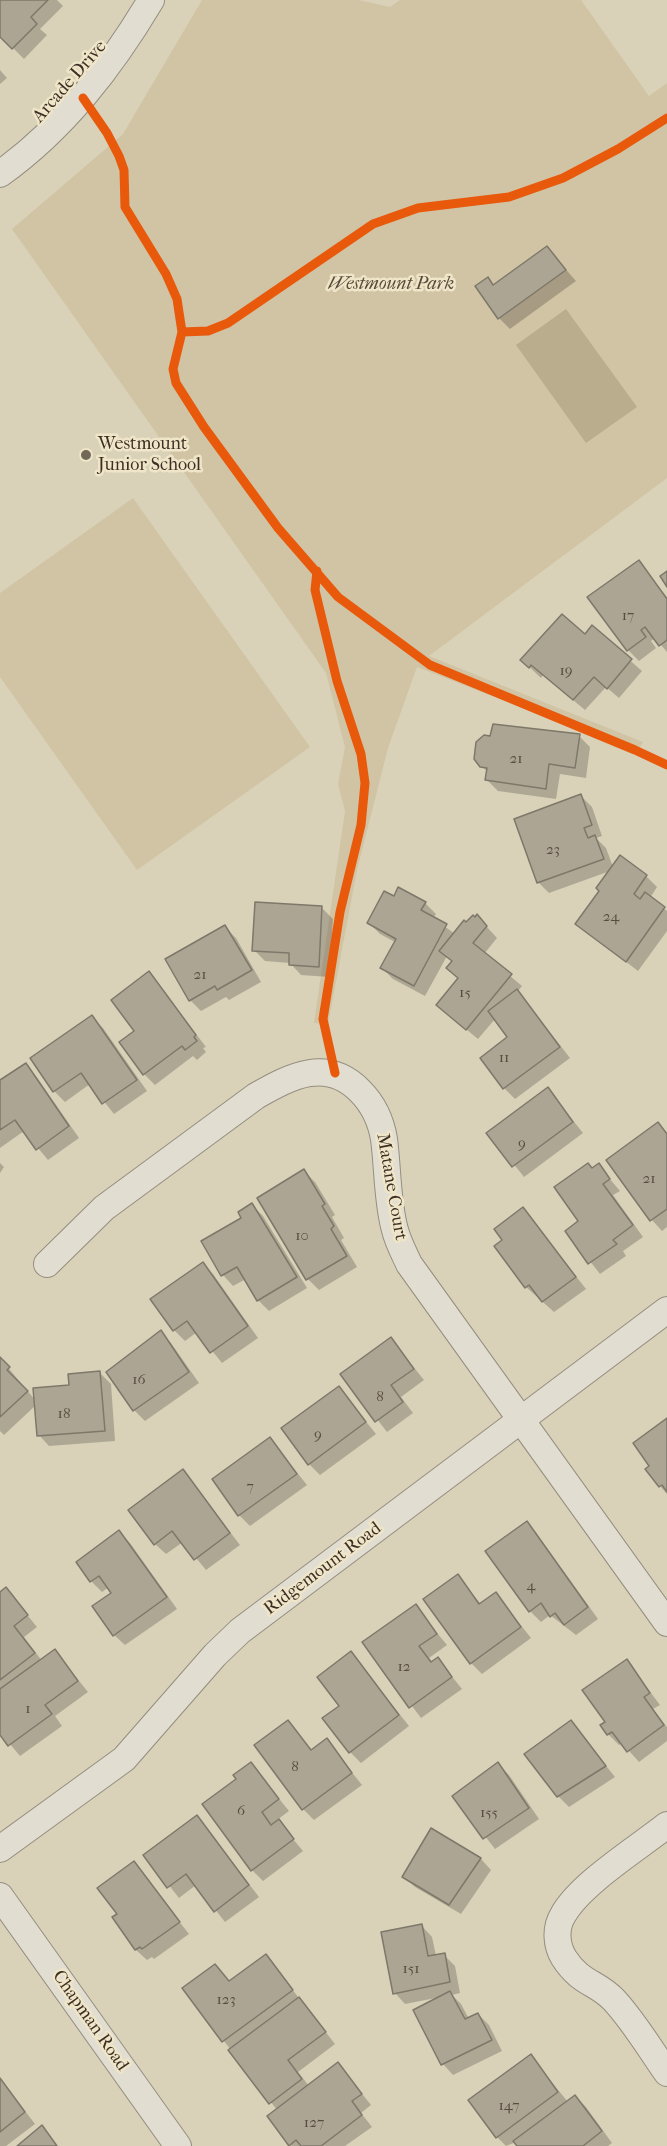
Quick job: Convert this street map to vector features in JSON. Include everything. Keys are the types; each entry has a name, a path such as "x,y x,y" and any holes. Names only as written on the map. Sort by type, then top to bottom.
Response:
{"street":[{"name":"Arcade Drive","path":"0,174 48,134 83,98 125,44 151,0"},
{"name":"Matane Court","path":"47,1264 104,1208 256,1096 297,1076 313,1072 335,1073 351,1081 377,1114 383,1137 394,1228 410,1264 667,1623"},
{"name":"Ridgemount Road","path":"0,1849 124,1760 240,1631 523,1421 667,1310"},
{"path":"667,1825 578,1896 562,1916 557,1932 563,1956 573,1970 586,1983 614,2001 667,2073"},
{"name":"Chapman Road","path":"0,1896 178,2146"}],"green space":[{"name":"Westmount Park","path":"202,0 359,0 390,7 400,0 581,0 649,96 667,83 667,478 429,656 643,742 637,752 417,667 388,748 357,870 328,1024 314,1023 345,811 338,784 345,747 326,673 12,229 123,134"},
{"path":"133,498 310,747 137,870 0,677 0,593"}],"shaded area":[{"path":"566,309 637,407 586,443 516,345"}],"building":[{"path":"0,0 48,0 31,17 37,24 12,49 0,37"},
{"path":"547,246 566,270 498,319 475,286 488,277 493,285"},
{"path":"639,560 667,599 667,640 659,646 645,627 641,630 646,637 627,651 587,597"},
{"path":"667,571 667,587 660,576"},
{"path":"562,614 585,634 592,625 632,659 607,689 594,677 573,700 531,665 529,668 520,660"},
{"path":"493,724 580,734 575,768 549,764 546,789 485,780 487,768 480,767 474,759 476,742 484,735 490,736"},
{"path":"581,794 592,825 584,828 588,838 595,835 604,859 537,883 514,819"},
{"path":"620,855 647,875 634,894 640,899 645,892 665,907 626,962 575,924 599,891 596,888"},
{"path":"398,887 426,902 421,910 447,924 414,986 380,968 396,939 367,923 384,891 394,896"},
{"path":"255,902 322,906 319,967 289,965 289,953 252,951"},
{"path":"477,914 487,926 473,943 512,974 466,1030 436,1005 458,978 446,968 452,961 439,951 464,920 466,922"},
{"path":"225,925 252,970 217,990 215,986 189,1001 165,959"},
{"path":"149,971 196,1035 194,1037 197,1041 185,1050 182,1046 143,1075 119,1042 134,1031 111,1000"},
{"path":"517,989 560,1047 503,1089 480,1058 507,1037 488,1011"},
{"path":"92,1015 137,1080 102,1104 81,1073 53,1092 30,1058"},
{"path":"26,1063 69,1126 36,1150 15,1120 0,1130 0,1080"},
{"path":"548,1087 573,1122 512,1167 486,1133"},
{"path":"658,1122 667,1134 667,1209 650,1221 606,1160"},
{"path":"588,1163 592,1168 599,1163 610,1179 603,1184 633,1225 613,1240 617,1244 588,1264 565,1231 578,1221 554,1187"},
{"path":"304,1169 325,1204 322,1206 334,1226 331,1229 347,1256 306,1280 257,1198"},
{"path":"252,1203 297,1277 257,1301 237,1267 221,1276 201,1241 241,1218 238,1212"},
{"path":"523,1207 576,1277 542,1302 529,1285 525,1288 494,1246 502,1240 494,1229"},
{"path":"203,1262 248,1326 210,1353 187,1321 173,1331 150,1299"},
{"path":"161,1330 189,1372 133,1411 106,1372"},
{"path":"391,1337 414,1369 391,1385 403,1402 375,1422 340,1374"},
{"path":"0,1357 10,1367 7,1370 28,1391 0,1417"},
{"path":"100,1371 105,1431 37,1436 33,1388 69,1385 68,1374"},
{"path":"339,1386 366,1422 308,1465 281,1428"},
{"path":"667,1418 667,1492 662,1485 659,1487 645,1469 649,1466 633,1443"},
{"path":"270,1437 297,1474 238,1516 212,1479"},
{"path":"183,1469 230,1533 194,1560 172,1531 154,1545 128,1510"},
{"path":"527,1521 588,1607 564,1625 555,1613 550,1617 541,1603 529,1612 485,1551"},
{"path":"119,1530 167,1597 113,1636 92,1606 111,1593 99,1576 90,1582 76,1562"},
{"path":"458,1574 479,1604 496,1592 521,1627 470,1664 423,1599"},
{"path":"6,1587 28,1615 14,1626 35,1653 0,1680 0,1592"},
{"path":"416,1604 437,1634 419,1646 431,1662 438,1657 452,1677 409,1708 362,1642"},
{"path":"55,1649 78,1681 45,1705 52,1714 8,1746 0,1735 0,1689"},
{"path":"351,1651 399,1715 349,1753 322,1718 339,1706 317,1677"},
{"path":"627,1659 650,1693 644,1697 664,1725 627,1752 612,1732 607,1735 600,1725 605,1722 582,1690"},
{"path":"288,1720 311,1750 327,1738 352,1773 302,1810 254,1745"},
{"path":"571,1720 606,1766 557,1797 524,1754"},
{"path":"251,1762 279,1799 262,1812 271,1825 279,1819 294,1839 251,1871 202,1804 236,1779 233,1775"},
{"path":"498,1762 529,1808 483,1839 452,1796"},
{"path":"197,1815 249,1885 214,1912 186,1874 167,1888 143,1855"},
{"path":"431,1828 481,1858 449,1905 402,1877"},
{"path":"134,1861 180,1922 142,1949 140,1947 135,1950 112,1917 117,1914 97,1888"},
{"path":"422,1924 428,1956 445,1953 450,1982 393,1994 381,1932"},
{"path":"266,1954 293,1990 222,2042 182,1988 215,1964 229,1981"},
{"path":"450,1991 465,2019 478,2013 492,2040 441,2065 413,2010"},
{"path":"299,1997 326,2032 288,2060 302,2079 269,2104 228,2050"},
{"path":"531,2054 558,2092 496,2138 468,2100"},
{"path":"338,2062 362,2094 352,2101 362,2115 321,2146 301,2146 296,2140 289,2146 267,2116"},
{"path":"0,2078 25,2112 0,2132"},
{"path":"575,2095 602,2131 583,2146 517,2146 513,2141"},
{"path":"42,2125 57,2146 17,2146"}],"cycle path":[{"path":"83,98 107,133 119,156 124,170 125,207 166,274 177,299 182,332 173,369 176,383 204,427 278,528 338,597 430,665 667,765"},
{"path":"182,332 208,331 228,323 373,224 418,208 509,197 563,178 618,149 667,118"},
{"path":"317,571 315,590 337,681 361,754 365,783 361,825 340,912 323,1019 335,1073"}],"place":[{"name":"Westmount Junior School","path":"86,455"}]}
